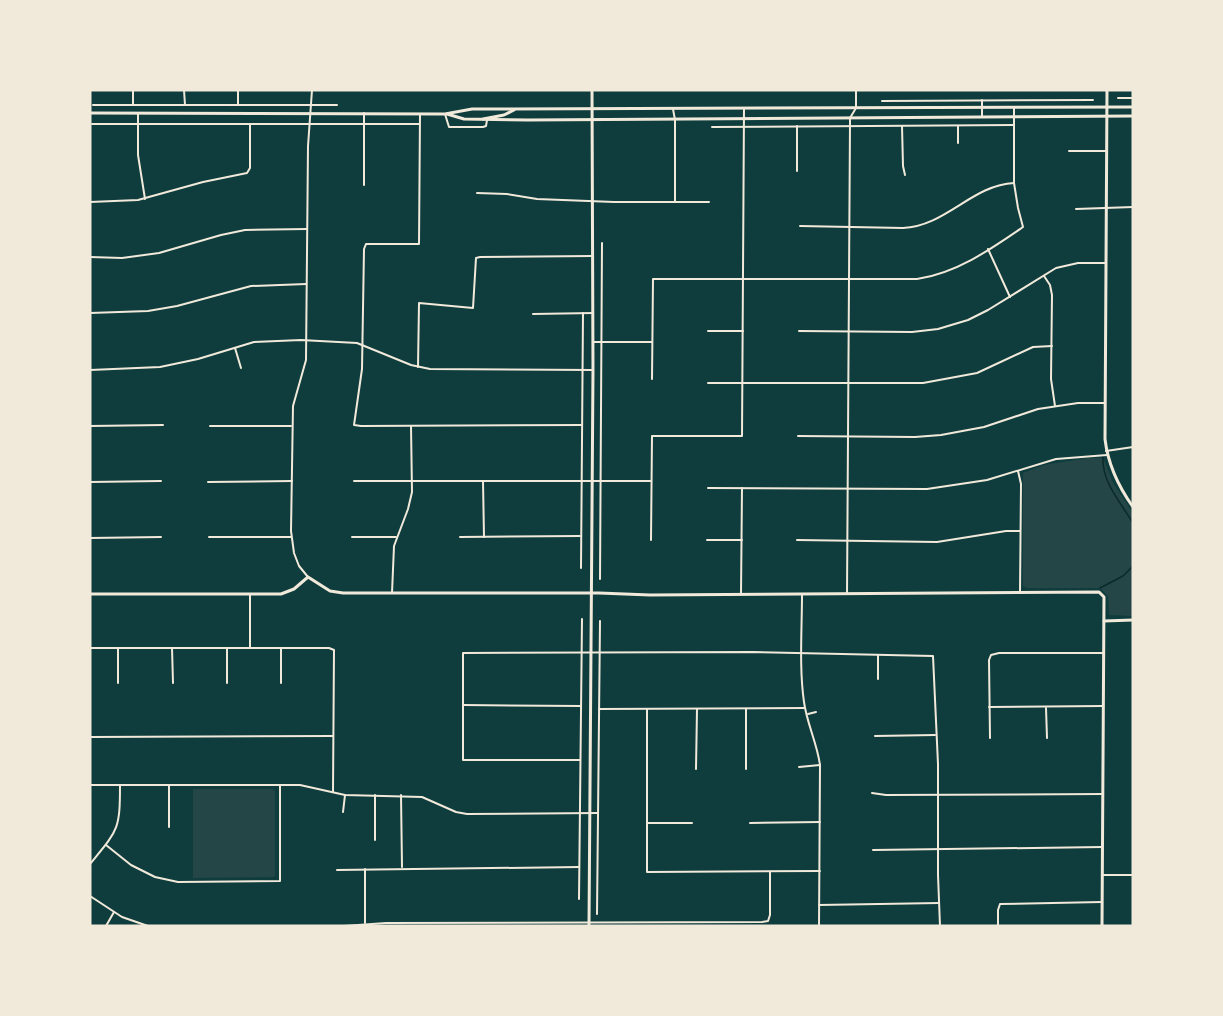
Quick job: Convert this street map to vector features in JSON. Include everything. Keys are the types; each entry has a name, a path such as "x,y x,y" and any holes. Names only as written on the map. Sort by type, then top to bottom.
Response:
{"main road":[{"path":"589,924 593,370 592,90"},
{"path":"1107,90 1106,452 1116,480 1133,507"},
{"path":"90,113 445,114 469,109 1133,107"},
{"path":"480,119 509,114 515,109"},
{"path":"445,114 464,119 592,121 1133,116"},
{"path":"90,594 281,594 294,589 308,577 330,591 343,593 741,595 1096,592 1104,597 1102,926"},
{"path":"1104,621 1133,620"}],"street":[{"path":"133,90 133,105"},
{"path":"184,90 184,105"},
{"path":"238,90 238,105"},
{"path":"308,577 296,559 291,537 294,399 303,377 307,340 308,146 312,90"},
{"path":"847,594 850,118 856,108 856,90"},
{"path":"1118,98 1133,98"},
{"path":"1124,107 1128,98"},
{"path":"982,100 982,117"},
{"path":"1084,100 1089,107"},
{"path":"882,101 1093,100"},
{"path":"886,108 890,101"},
{"path":"93,105 337,105"},
{"path":"672,108 675,120 675,202"},
{"path":"651,540 652,436 742,436 744,108"},
{"path":"652,379 653,279 908,280 931,277 957,268 1023,227 1014,183 1014,108"},
{"path":"138,113 139,166 145,199"},
{"path":"364,113 364,185"},
{"path":"420,114 419,244 366,244 364,249 361,383 354,425 582,425"},
{"path":"445,114 449,126 483,127 486,126 488,120"},
{"path":"90,202 130,202 202,182 247,173 250,168 250,123"},
{"path":"92,124 420,124"},
{"path":"712,127 1014,125"},
{"path":"797,126 797,171"},
{"path":"902,126 905,175"},
{"path":"958,126 958,143"},
{"path":"1069,152 1107,151"},
{"path":"800,226 920,226 933,221 986,189 1014,183"},
{"path":"477,193 507,194 537,199 709,202"},
{"path":"1076,208 1133,207"},
{"path":"90,257 122,258 159,253 245,230 307,228"},
{"path":"600,579 602,243"},
{"path":"988,249 1010,297"},
{"path":"418,367 419,303 473,308 476,258 592,256"},
{"path":"799,332 912,332 938,329 968,320 1066,264 1106,263"},
{"path":"1044,276 1050,285 1052,295 1051,379 1055,406"},
{"path":"90,313 148,311 177,306 251,285 307,284"},
{"path":"581,568 583,313"},
{"path":"534,314 593,313"},
{"path":"708,331 743,331"},
{"path":"90,370 160,367 269,340 307,340 363,344 418,367 442,370 593,370"},
{"path":"593,342 652,342"},
{"path":"708,383 906,384 942,381 977,373 1033,347 1052,346"},
{"path":"235,348 241,368"},
{"path":"798,436 915,437 941,435 984,427 1025,412 1055,406 1105,403"},
{"path":"90,426 163,425"},
{"path":"210,426 292,426"},
{"path":"392,593 392,557 396,537 408,509 411,492 411,426"},
{"path":"708,488 916,489 949,487 987,480 1056,459 1133,447"},
{"path":"1018,471 1021,484 1020,592"},
{"path":"90,482 161,481"},
{"path":"354,481 651,481"},
{"path":"483,481 484,537"},
{"path":"208,482 292,482"},
{"path":"741,595 742,488"},
{"path":"797,540 937,542 1006,531 1020,531"},
{"path":"460,537 581,536"},
{"path":"90,538 161,537"},
{"path":"208,537 291,537"},
{"path":"352,537 396,537"},
{"path":"707,540 742,540"},
{"path":"250,593 250,648"},
{"path":"802,594 805,708 818,750 820,765 819,926"},
{"path":"579,899 582,620"},
{"path":"597,914 600,621"},
{"path":"90,648 329,648 334,650 333,792"},
{"path":"118,648 118,683"},
{"path":"172,648 173,683"},
{"path":"227,648 227,683"},
{"path":"281,648 281,683"},
{"path":"580,760 464,760 464,653 753,652 933,656 939,795 940,926"},
{"path":"990,738 989,660 991,655 999,653 1103,653"},
{"path":"878,654 878,679"},
{"path":"464,705 581,706"},
{"path":"1046,706 1047,738"},
{"path":"990,707 1103,706"},
{"path":"696,769 697,708"},
{"path":"746,708 746,769"},
{"path":"599,709 805,708"},
{"path":"647,709 647,872 820,872"},
{"path":"807,715 816,712"},
{"path":"875,736 936,735"},
{"path":"90,737 333,736"},
{"path":"799,767 820,765"},
{"path":"90,785 300,785 345,795 422,796 456,812 467,814 598,813"},
{"path":"90,864 114,835 120,818 120,785"},
{"path":"169,785 169,827"},
{"path":"106,845 131,865 155,877 178,882 280,881 280,785"},
{"path":"872,793 886,795 1102,794"},
{"path":"343,812 345,795"},
{"path":"375,795 375,840"},
{"path":"401,795 402,867"},
{"path":"750,823 820,822"},
{"path":"646,823 692,823"},
{"path":"873,850 1102,847"},
{"path":"337,870 402,867 579,867"},
{"path":"365,868 366,923"},
{"path":"344,926 366,923 695,924 768,921 770,872"},
{"path":"1102,875 1133,875"},
{"path":"90,896 114,912 148,926"},
{"path":"998,926 1000,904 1102,902"},
{"path":"819,905 939,903"},
{"path":"106,926 114,912"}],"shaded area":[{"path":"1088,458 1104,460 1113,483 1133,513 1133,616 1109,615 1108,596 1100,588 1027,588 1023,586 1023,473 1044,465"},
{"path":"193,789 273,789 275,791 275,876 193,878"}],"waterway":[{"path":"1103,455 1108,483 1133,523"},
{"path":"1100,588 1123,576 1133,566"}]}
